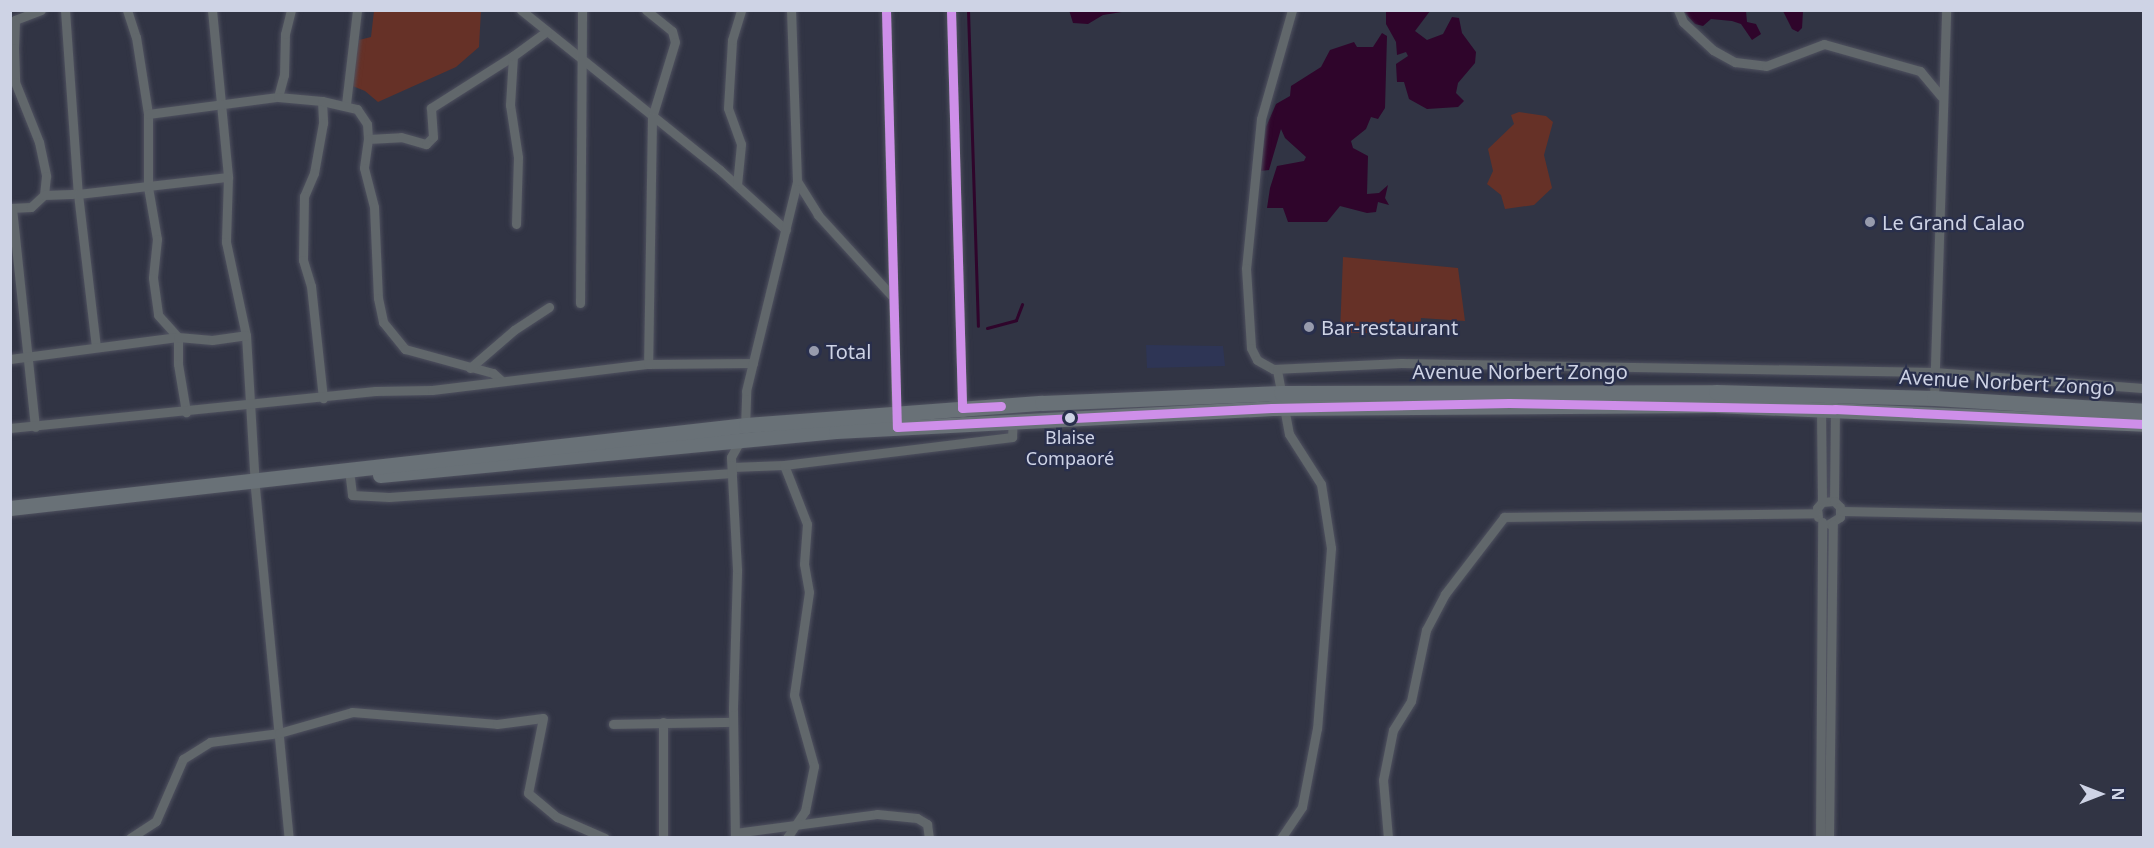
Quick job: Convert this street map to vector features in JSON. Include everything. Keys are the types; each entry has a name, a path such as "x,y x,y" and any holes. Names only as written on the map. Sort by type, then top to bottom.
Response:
{"main road":[{"name":"Avenue Norbert Zongo","path":"897,420 1282,400 1533,391 1828,402 2144,424"},
{"name":"Avenue Norbert Zongo","path":"1828,402 1934,398 2144,411"},
{"name":"Avenue Norbert Zongo","path":"962,416 1013,420 1282,400"},
{"path":"10,514 746,425 897,420"},
{"path":"10,508 741,440 897,420"}],"street":[{"path":"40,10 15,20 14,48 15,82 39,142 46,176 44,195"},
{"path":"65,10 78,194 96,347"},
{"path":"127,10 136,37 147,114 148,188 157,239 153,278 158,315 178,337 178,364 186,412"},
{"path":"212,10 228,177 226,242 246,335 254,485 289,837"},
{"path":"278,97 284,75 285,34 291,10"},
{"path":"346,104 357,10"},
{"path":"520,10 736,185 786,230"},
{"path":"580,303 582,10"},
{"path":"645,10 672,32 675,42 652,117 648,364"},
{"path":"736,185 741,144 728,108 732,40 741,10"},
{"path":"791,10 797,181 746,391 746,425 741,440 734,448 732,470 737,569 734,722 735,835 878,814 905,817 927,824 929,837"},
{"path":"886,10 897,420"},
{"path":"951,10 962,416"},
{"path":"1292,10 1261,119 1246,268 1251,348 1257,360 1277,370 1401,363 1935,372 2144,388"},
{"path":"1678,10 1683,22 1713,50 1735,62 1766,66 1824,44 1920,71 1941,96"},
{"path":"1934,398 1941,96 1946,10"},
{"path":"368,140 401,137 432,142 431,108 547,32"},
{"path":"513,56 510,105 518,157 516,224"},
{"path":"147,114 278,97 346,104 363,114 368,140 364,168 374,207 378,298 384,322 405,349 494,373 502,381"},
{"path":"322,101 323,123 314,173 304,196 303,260 316,324 323,398"},
{"path":"35,427 27,358 14,283 11,208 31,207 44,195 148,188 228,177"},
{"path":"797,181 824,221 893,297"},
{"path":"470,368 514,330 549,307"},
{"path":"10,359 178,337 212,340 246,335"},
{"path":"10,428 502,381 648,364 753,363"},
{"path":"1277,370 1289,434 1321,484 1331,548 1317,728 1302,807 1281,837"},
{"path":"1828,402 1834,501 1841,512"},
{"path":"1816,513 1822,502 1828,402"},
{"path":"350,478 351,495 389,497 732,470 1012,437 1013,420"},
{"path":"784,465 807,524 804,564 809,592 794,695 814,766 811,793 787,837"},
{"path":"1822,502 1834,501"},
{"path":"1841,512 2144,517"},
{"path":"1829,837 1833,524 1841,512"},
{"path":"1816,513 1822,522 1820,837"},
{"path":"1388,837 1383,780 1393,730 1411,700 1426,630 1445,594 1504,517 1816,513"},
{"path":"1822,522 1833,524"},
{"path":"130,837 156,821 183,759 210,742 279,733 352,712 497,724 543,718 528,793 557,817 604,837"},
{"path":"663,722 663,837"},
{"path":"613,724 734,722"}],"shaded area":[{"path":"481,10 479,47 456,67 378,102 365,91 350,85 359,40 371,37 374,11"},
{"path":"1069,10 1128,11 1103,15 1088,24 1073,23"},
{"path":"1386,11 1430,11 1415,31 1427,40 1443,34 1452,17 1459,18 1462,33 1476,52 1475,63 1458,83 1456,93 1464,101 1458,107 1427,109 1409,99 1404,82 1397,82 1396,64 1408,56 1406,52 1397,55 1396,42 1386,24"},
{"path":"1683,11 1746,11 1747,22 1756,24 1761,34 1752,40 1741,24 1732,21 1711,19 1703,26 1695,24"},
{"path":"1783,11 1803,11 1802,28 1798,32 1792,29"},
{"path":"1382,33 1387,36 1385,108 1378,119 1371,117 1366,129 1351,141 1353,148 1368,156 1367,194 1379,193 1388,185 1385,198 1389,205 1378,202 1376,212 1367,213 1340,206 1327,222 1288,222 1283,208 1267,208 1270,188 1277,166 1304,161 1306,157 1285,138 1281,129 1269,170 1260,171 1266,127 1276,104 1290,96 1291,86 1321,67 1330,50 1354,42 1357,47 1373,47"},
{"path":"1519,112 1546,116 1553,122 1544,155 1552,188 1534,205 1505,209 1501,195 1487,184 1493,171 1488,149 1514,124 1511,115"},
{"path":"1343,257 1458,268 1465,321 1421,318 1420,333 1340,333"},
{"path":"1146,345 1223,346 1225,366 1147,368"}],"waterway":[{"path":"968,10 978,326"},
{"path":"987,328 1016,320 1022,304"}],"transit line":[{"path":"886,10 897,427 1272,408 1509,403 1835,409 2144,424"},
{"path":"951,10 962,408 1001,406"}],"place":[{"name":"Le Grand Calao","path":"1870,222"},
{"name":"Bar-restaurant","path":"1309,327"},
{"name":"Total","path":"814,351"},
{"name":"Blaise Compaoré","path":"1070,418"}]}
